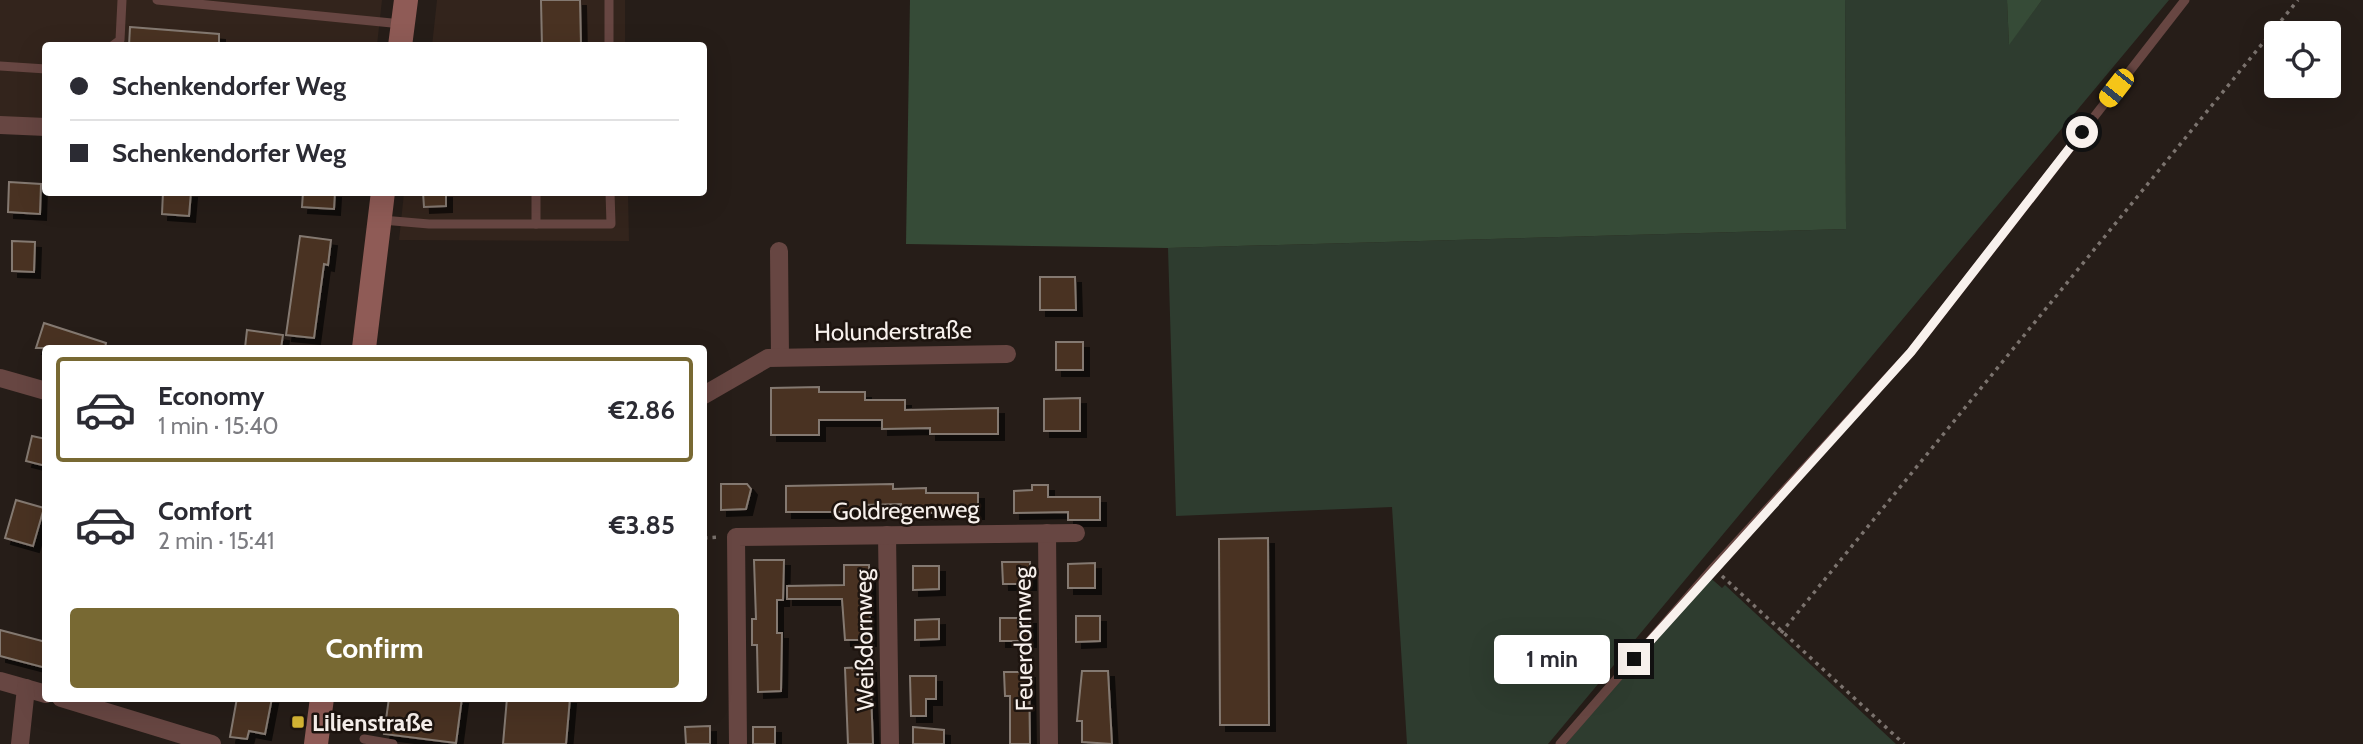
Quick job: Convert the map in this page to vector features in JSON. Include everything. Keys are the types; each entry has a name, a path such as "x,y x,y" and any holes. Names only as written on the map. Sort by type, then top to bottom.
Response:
{"main road":[{"path":"364,345 383,196"},
{"path":"316,744 321,702"}],"street":[{"path":"0,125 42,127"},
{"name":"Holunderstraße","path":"779,250 780,357"},
{"name":"Holunderstraße","path":"707,393 768,358 1007,354"},
{"path":"0,378 42,390"},
{"name":"Feuerdornweg","path":"1047,533 1049,744"},
{"name":"Goldregenweg","path":"738,744 736,537 1076,533"},
{"name":"Weißdornweg","path":"887,535 890,744"},
{"path":"0,681 42,693"},
{"path":"20,744 26,688"},
{"path":"74,702 212,744"}],"lane":[{"path":"117,42 120,40 122,0"},
{"path":"157,0 403,23"},
{"path":"609,0 609,42"},
{"path":"1560,744 1713,568 1911,352 2185,0"},
{"path":"0,66 42,69"},
{"path":"536,196 536,224"},
{"path":"380,220 429,224 611,224 610,196"},
{"path":"364,739 393,744"}],"path":[{"path":"1781,633 2298,0"},
{"path":"1713,568 1904,744"}],"shaded area":[{"path":"0,0 382,0 377,42 42,42 42,122 0,122"},
{"path":"437,0 625,0 625,42 432,42"},
{"path":"404,196 628,196 629,241 399,240"}],"green space":[{"path":"910,0 1845,0 1846,229 1168,248 906,244"},
{"path":"1845,0 2007,0 2009,44 2042,0 2169,0 1548,744 1407,744 1392,507 1176,516 1168,248 1846,229"},
{"path":"2007,0 2042,0 2009,45"},
{"path":"1707,575 1722,588 1725,585 1896,744 1566,744"}],"building":[{"path":"541,0 580,0 581,42 542,42"},
{"path":"130,27 219,34 219,42 129,42"},
{"path":"9,182 41,184 40,214 8,212"},
{"path":"163,196 191,196 189,216 162,214"},
{"path":"303,196 335,196 334,209 302,207"},
{"path":"423,196 446,196 446,206 424,207"},
{"path":"300,236 331,240 328,265 324,264 314,338 286,335"},
{"path":"12,241 35,242 34,272 12,271"},
{"path":"1040,277 1075,277 1076,310 1040,310"},
{"path":"44,323 106,343 42,345 42,348 36,348"},
{"path":"247,330 283,335 281,345 245,345"},
{"path":"1056,342 1083,342 1083,370 1056,370"},
{"path":"819,387 819,392 865,392 865,400 905,400 905,410 998,408 998,434 930,434 930,428 882,429 882,420 819,420 819,435 771,435 771,388"},
{"path":"1080,398 1080,431 1044,431 1044,399"},
{"path":"32,436 42,438 42,465 26,461"},
{"path":"721,484 747,484 751,489 746,509 721,510"},
{"path":"893,484 893,489 926,488 926,493 978,493 978,513 901,513 901,504 862,505 862,508 853,508 853,512 786,512 786,486"},
{"path":"1032,485 1048,485 1048,497 1100,497 1100,520 1068,520 1068,512 1014,513 1014,491 1032,490"},
{"path":"16,500 42,507 33,546 5,538"},
{"path":"1268,538 1269,725 1220,725 1219,539"},
{"path":"754,560 784,560 783,600 777,600 777,633 782,633 781,691 758,692 757,645 752,645 752,619 756,619"},
{"path":"1002,562 1030,562 1030,584 1003,584"},
{"path":"1095,563 1095,588 1068,588 1068,564"},
{"path":"844,565 869,565 870,640 845,640 842,599 787,599 787,586 844,585"},
{"path":"913,566 939,566 939,589 913,590"},
{"path":"1076,616 1100,616 1100,641 1076,642"},
{"path":"1000,618 1030,618 1030,641 1000,641"},
{"path":"939,619 939,639 915,640 915,620"},
{"path":"0,630 42,641 42,667 0,656"},
{"path":"870,667 873,744 848,744 845,668"},
{"path":"1082,671 1108,671 1112,744 1082,742 1082,721 1077,721"},
{"path":"1004,672 1029,672 1030,744 1010,744 1010,696 1005,696"},
{"path":"910,676 936,676 936,699 926,699 926,716 911,716"},
{"path":"236,702 271,702 265,734 249,731 247,739 230,737"},
{"path":"388,702 461,702 456,743 384,734"},
{"path":"507,702 570,702 566,744 503,744"},
{"path":"710,726 710,744 686,744 685,727"},
{"path":"753,727 775,727 775,744 753,744"},
{"path":"913,727 944,730 944,744 913,744"}],"place":[{"name":"Lilienstraße","path":"298,722"}],"route":[{"path":"1634,659 1713,568 1911,352 2082,132"}]}
